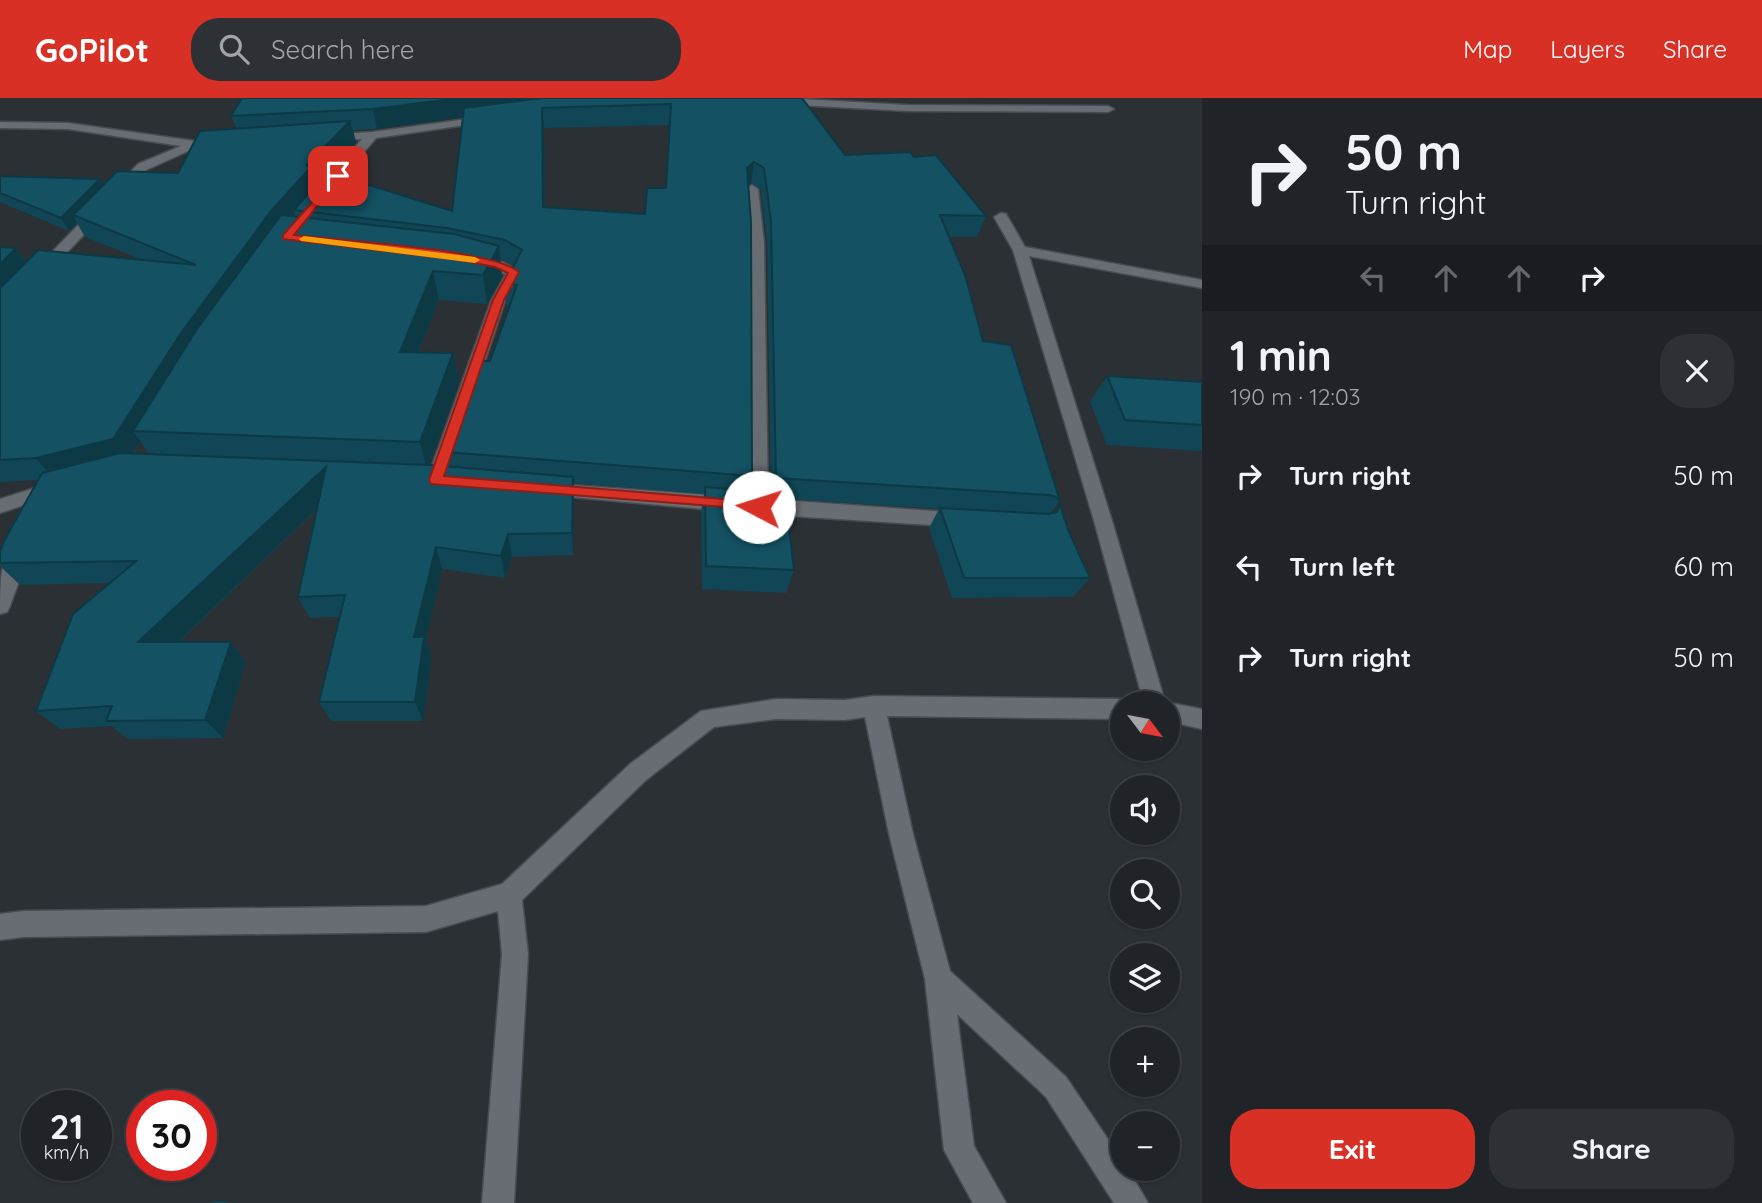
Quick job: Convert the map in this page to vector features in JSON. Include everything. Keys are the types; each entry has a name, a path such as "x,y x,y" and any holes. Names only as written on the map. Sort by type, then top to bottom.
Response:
{"street":[{"path":"772,101 908,108 1108,110"},
{"path":"317,138 372,135 507,117"},
{"path":"0,125 68,126 193,145 234,142"},
{"path":"312,206 372,135"},
{"path":"0,314 142,167 193,145"},
{"path":"752,189 757,243 759,507"},
{"path":"1001,217 1020,250 1104,524 1151,691"},
{"path":"1020,250 1202,284"},
{"path":"436,481 498,300 514,272 498,265 459,257"},
{"path":"0,506 69,484"},
{"path":"530,488 979,522"},
{"path":"0,606 13,566 22,497"},
{"path":"0,928 23,924 426,919 509,895 638,772 709,718 776,709 845,710 874,706 1110,709"},
{"path":"874,706 901,834 939,979 959,1150 990,1203"},
{"path":"1180,714 1202,719"},
{"path":"498,1203 515,954 509,895"},
{"path":"939,979 1056,1087 1132,1203"}],"building":[{"path":"242,98 460,98 373,109 231,116"},
{"path":"542,98 802,98 845,155 910,152 914,157 936,155 986,216 940,215 965,275 983,341 1011,345 1060,501 1049,495 776,478 771,221 764,168 754,162 747,168 751,222 752,476 446,452 477,361 490,361 517,285 504,284 522,250 505,240 447,228 294,210 327,172 452,211 464,108","holes":["671,104 666,188 647,188 645,214 543,207 542,108"]},
{"path":"350,121 307,165 311,167 271,211 181,333 113,439 36,458 0,460 0,288 38,250 196,265 73,215 117,171 178,173 200,131"},
{"path":"0,176 100,179 61,218 0,193"},
{"path":"281,215 454,234 499,246 483,275 433,271 400,352 453,353 420,442 133,431 197,329"},
{"path":"0,247 16,248 0,264"},
{"path":"1107,376 1202,382 1202,425 1125,420"},
{"path":"120,453 430,465 573,477 572,533 508,534 501,556 436,547 414,637 424,637 415,702 319,702 345,595 298,597 326,467 138,642 231,642 205,720 106,721 112,706 36,711 73,614 136,561 0,563 0,552 42,473"},
{"path":"705,487 785,494 794,570 706,566"},
{"path":"1060,505 1090,578 964,578 940,508 1048,514 1057,512"}],"slow traffic":[{"path":"304,239 475,260"}],"route":[{"path":"338,176 286,237 459,257 498,265 514,272 498,300 436,480 759,507"}]}
